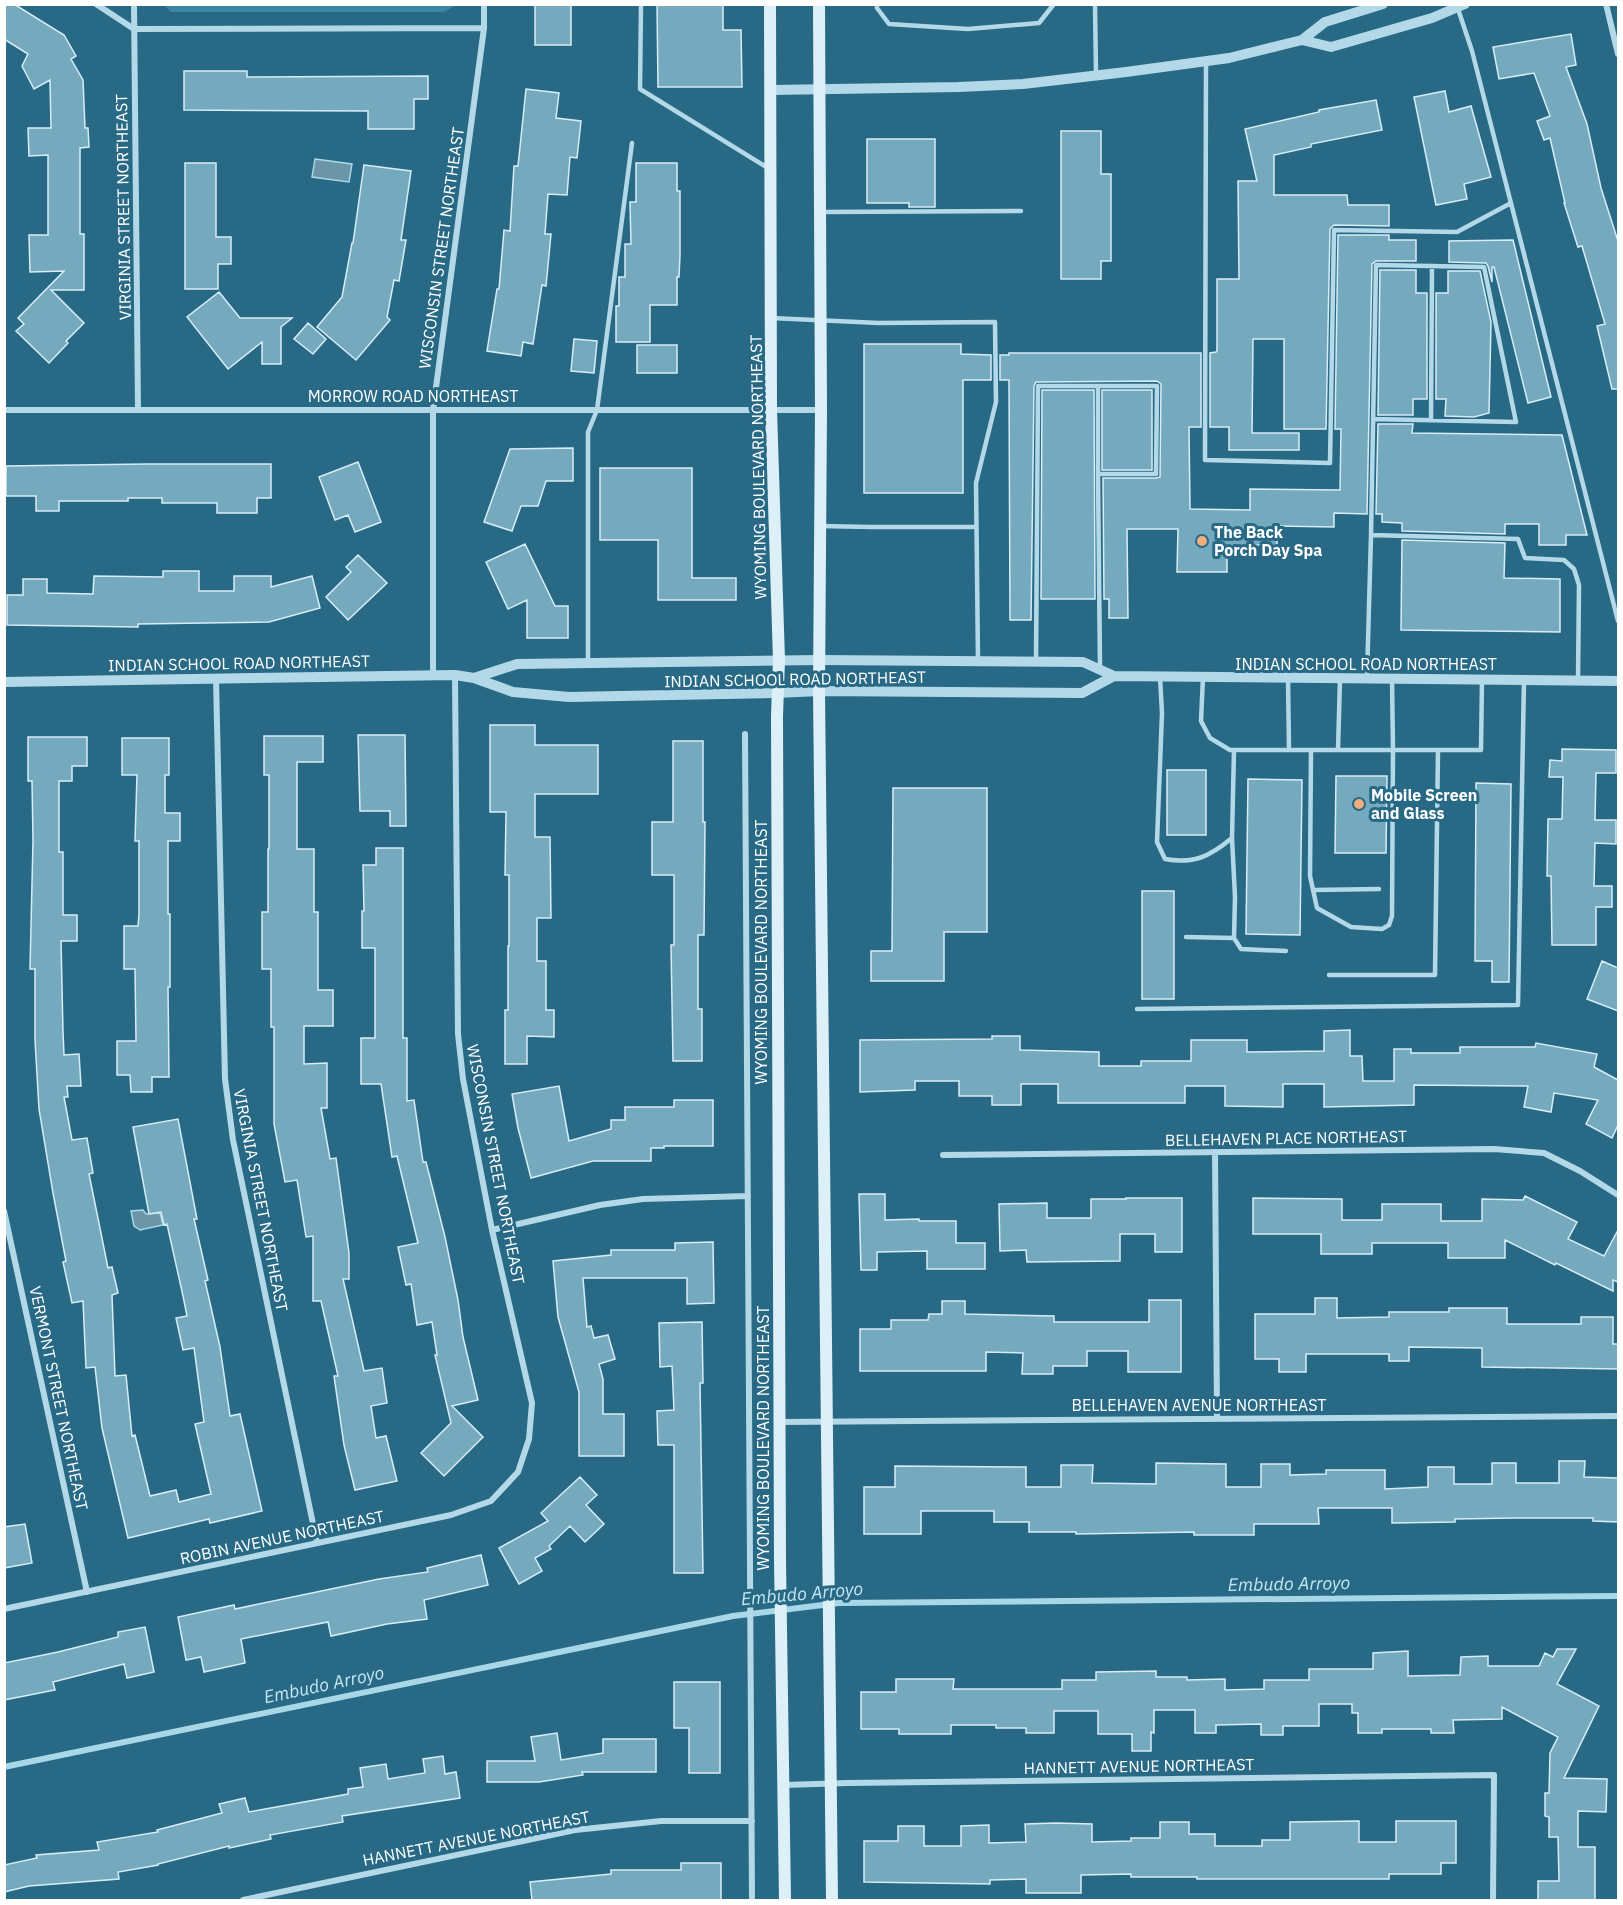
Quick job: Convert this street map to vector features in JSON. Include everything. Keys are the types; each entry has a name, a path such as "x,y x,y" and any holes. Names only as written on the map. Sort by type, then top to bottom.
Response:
{"main road":[{"name":"WYOMING BOULEVARD NORTHEAST","path":"770,4 771,410 779,660 777,693 780,1561 785,1900"},
{"path":"819,4 821,410 819,690 832,1900"}],"street":[{"path":"96,4 134,28 484,28"},
{"name":"VIRGINIA STREET NORTHEAST","path":"134,4 138,409"},
{"name":"WISCONSIN STREET NORTHEAST","path":"433,676 433,410 484,28 484,4"},
{"path":"771,90 1023,84 1206,61 1302,40 1325,22 1383,4"},
{"path":"1606,4 1618,54"},
{"path":"1302,40 1331,48 1432,18 1462,5"},
{"name":"MORROW ROAD NORTHEAST","path":"4,410 821,410"},
{"name":"INDIAN SCHOOL ROAD NORTHEAST","path":"474,678 517,664 820,660 1083,662 1114,676 1618,681"},
{"name":"WISCONSIN STREET NORTHEAST","path":"455,675 458,1034 463,1079 492,1230 532,1402 529,1440"},
{"name":"INDIAN SCHOOL ROAD NORTHEAST","path":"4,682 455,675 474,678 513,692 569,697 777,693 819,690 1082,693 1114,676"},
{"name":"VIRGINIA STREET NORTHEAST","path":"216,678 225,1079 233,1140 317,1543"},
{"path":"745,734 752,1900"},
{"name":"BELLEHAVEN PLACE NORTHEAST","path":"943,1155 1494,1149 1544,1153 1580,1171 1618,1195"},
{"path":"1215,1152 1217,1418"},
{"path":"492,1230 600,1205 644,1199 748,1197"},
{"name":"VERMONT STREET NORTHEAST","path":"4,1211 87,1592"},
{"name":"BELLEHAVEN AVENUE NORTHEAST","path":"780,1422 1618,1416"},
{"name":"ROBIN AVENUE NORTHEAST","path":"4,1609 451,1515 491,1501 518,1472 529,1440"},
{"name":"HANNETT AVENUE NORTHEAST","path":"784,1785 1494,1775 1493,1900"},
{"name":"HANNETT AVENUE NORTHEAST","path":"243,1900 574,1830 661,1821 752,1821"}],"lane":[{"path":"640,4 640,88 771,170"},
{"path":"877,4 877,8 888,24 968,29 1039,23 1054,4"},
{"path":"1095,4 1096,76"},
{"path":"1462,5 1618,621"},
{"path":"1206,61 1205,460 1330,463 1334,230 1457,232 1511,203"},
{"path":"588,663 588,432 597,410 632,143"},
{"path":"820,212 1021,211"},
{"path":"1367,679 1376,265 1484,267 1516,422 1373,419"},
{"path":"1431,420 1432,266"},
{"path":"771,318 879,323 995,322 996,402 976,483 978,661"},
{"path":"1036,662 1038,386 1157,386 1156,474 1098,474"},
{"path":"1098,386 1100,669"},
{"path":"820,526 976,526"},
{"path":"1371,535 1518,539 1525,558 1564,560 1574,569 1579,585 1578,680"},
{"path":"1160,677 1162,713 1157,842 1165,859 1183,862 1208,856 1232,838"},
{"path":"1203,677 1201,721 1210,738 1230,750 1481,750 1482,680"},
{"path":"1288,678 1289,750"},
{"path":"1338,750 1340,679"},
{"path":"1311,750 1310,876 1317,908 1351,927 1382,929 1389,925 1392,916 1392,679"},
{"path":"1137,1009 1518,1005 1524,680"},
{"path":"1234,750 1232,838 1235,897 1234,938 1241,949 1286,951"},
{"path":"1329,975 1435,975 1438,750"},
{"path":"1313,890 1379,889"},
{"path":"1186,937 1234,938"}],"shaded area":[{"path":"164,5 456,5 444,12 171,12"},
{"path":"315,159 352,164 349,182 312,177"},
{"path":"143,1210 146,1214 160,1213 163,1225 140,1230 134,1226 131,1211"}],"building":[{"path":"4,4 14,4 64,35 76,56 71,59 83,80 85,128 88,128 89,147 80,148 80,234 84,234 84,290 51,290 84,323 49,363 16,331 24,324 18,318 64,271 30,272 29,235 48,235 48,155 29,156 28,128 51,128 50,80 34,89 22,66 28,54 4,39"},
{"path":"535,4 571,4 571,45 535,45"},
{"path":"657,4 723,4 723,30 741,30 742,87 658,87"},
{"path":"1571,34 1576,65 1566,67 1587,124 1601,188 1618,241 1618,389 1612,389 1597,326 1605,324 1582,246 1578,247 1564,203 1550,138 1544,140 1537,121 1550,116 1534,73 1499,79 1493,47"},
{"path":"184,71 247,71 247,77 428,76 428,99 414,99 414,129 368,129 368,111 184,110"},
{"path":"526,89 559,93 556,118 581,121 577,158 570,157 567,195 548,194 545,234 551,234 546,286 542,285 533,344 523,342 521,356 487,351 497,289 499,289 504,230 510,231 514,166 518,166"},
{"path":"1445,91 1449,112 1471,106 1491,177 1464,184 1467,199 1436,205 1414,97"},
{"path":"1376,100 1382,130 1311,144 1311,147 1274,155 1274,195 1347,195 1348,205 1389,205 1389,226 1334,225 1330,229 1326,429 1284,429 1284,339 1253,339 1252,433 1299,433 1299,450 1229,450 1229,427 1210,427 1210,353 1217,351 1217,279 1239,279 1238,181 1257,181 1245,129 1319,112 1319,110"},
{"path":"1061,131 1101,131 1101,174 1111,174 1111,261 1101,261 1101,279 1061,279"},
{"path":"867,139 935,139 935,207 909,207 909,203 867,203"},
{"path":"185,163 216,163 216,237 231,237 231,264 218,264 218,289 185,289"},
{"path":"636,163 677,163 677,191 680,191 680,255 677,305 650,305 650,342 616,342 619,277 625,277 625,244 631,244 630,202 636,202"},
{"path":"364,165 411,171 401,240 406,240 399,281 394,280 387,317 390,320 356,360 317,327 342,297 353,243"},
{"path":"1338,235 1389,235 1389,240 1416,240 1416,261 1376,261 1372,264 1367,514 1334,513 1334,527 1277,526 1277,545 1227,545 1227,572 1177,572 1178,529 1127,529 1128,618 1109,618 1109,599 1104,599 1103,478 1160,477 1161,384 1157,381 1036,382 1034,386 1031,620 1010,620 1009,380 1000,380 1000,355 1009,355 1009,353 1201,353 1201,427 1189,427 1190,509 1250,510 1250,489 1340,490 1341,429 1335,429"},
{"path":"1513,240 1551,397 1528,403 1494,267 1492,267 1492,282 1486,263 1449,262 1449,241"},
{"path":"1380,270 1416,270 1416,293 1427,293 1427,399 1413,399 1413,415 1378,415"},
{"path":"1448,271 1480,271 1491,322 1489,413 1474,417 1445,416 1446,399 1436,399 1436,293 1448,293"},
{"path":"219,292 240,318 292,318 281,327 281,364 262,364 262,342 228,369 187,317"},
{"path":"308,323 326,339 313,354 294,339"},
{"path":"574,339 597,341 594,373 571,371"},
{"path":"864,344 961,344 961,354 991,355 991,380 963,380 963,493 864,493"},
{"path":"637,345 677,345 677,373 637,373"},
{"path":"1042,390 1094,390 1095,599 1041,599"},
{"path":"1102,390 1152,390 1152,470 1102,470"},
{"path":"1378,424 1413,424 1412,433 1562,435 1587,535 1566,535 1566,545 1539,545 1539,524 1505,524 1505,534 1402,531 1402,523 1382,522 1382,514 1376,514"},
{"path":"573,448 573,481 546,481 538,506 521,506 512,531 484,522 510,449"},
{"path":"358,462 381,522 355,532 348,515 335,520 319,477"},
{"path":"271,464 271,498 257,498 257,513 217,513 217,503 162,503 162,498 128,498 128,501 59,501 59,511 36,511 36,496 6,496 6,466"},
{"path":"600,468 692,468 692,578 736,578 736,600 658,600 658,540 600,540"},
{"path":"1402,540 1505,543 1504,578 1560,579 1560,632 1401,630"},
{"path":"525,544 555,606 568,606 568,638 527,638 527,600 508,609 486,562"},
{"path":"358,555 387,583 348,620 326,597 351,572 346,567"},
{"path":"163,571 199,571 199,591 234,591 234,576 271,576 271,587 312,576 320,608 269,622 138,624 138,627 7,625 7,595 23,595 23,579 47,579 47,593 93,594 94,576 163,577"},
{"path":"490,725 535,725 535,745 598,745 598,794 535,794 535,837 550,837 551,918 537,918 537,961 546,961 546,1010 554,1010 554,1037 527,1036 527,1064 505,1064 505,1010 508,1010 509,875 505,875 506,812 490,812"},
{"path":"358,735 405,735 406,826 390,826 390,811 360,811"},
{"path":"264,736 323,736 323,762 297,762 297,849 314,849 314,912 318,912 318,990 333,990 333,1026 304,1026 304,1064 327,1063 327,1108 321,1108 330,1159 336,1158 349,1253 349,1279 343,1279 364,1371 382,1368 387,1403 371,1406 376,1438 386,1436 397,1481 355,1490 344,1445 334,1376 338,1376 321,1301 313,1301 313,1236 306,1237 297,1180 285,1182 274,1124 274,1027 271,1027 271,969 262,969 262,912 268,912 269,849 269,775 264,775"},
{"path":"28,737 87,737 87,766 72,766 72,781 59,781 59,852 63,852 63,915 77,915 77,941 61,941 64,1055 79,1054 81,1086 67,1086 68,1097 64,1097 72,1140 87,1138 93,1173 89,1174 108,1268 112,1267 118,1293 112,1295 115,1376 126,1375 132,1436 135,1435 150,1496 176,1490 179,1502 211,1494 195,1424 204,1422 194,1348 183,1350 176,1318 187,1316 183,1296 167,1224 164,1225 161,1212 149,1214 133,1127 178,1119 197,1219 194,1219 208,1280 205,1281 220,1347 230,1416 240,1414 262,1511 210,1523 209,1519 128,1538 102,1428 95,1367 86,1368 83,1301 72,1303 63,1262 66,1261 39,1109 35,1040 35,969 30,969 33,841 32,781 28,781"},
{"path":"122,738 169,738 169,775 165,775 165,813 180,813 180,841 168,841 169,1077 152,1077 152,1092 131,1092 130,1075 117,1075 117,1041 136,1041 135,969 124,969 124,926 138,926 139,914 139,841 135,841 137,775 122,775"},
{"path":"673,741 703,741 704,935 698,935 698,1009 702,1009 702,1061 673,1061 671,945 674,945 674,875 652,875 652,822 673,822"},
{"path":"1562,749 1616,750 1616,773 1596,773 1595,820 1616,820 1616,844 1595,843 1594,886 1612,886 1612,907 1596,907 1596,945 1552,945 1551,876 1547,876 1548,819 1562,819 1563,777 1549,777 1550,760 1562,761"},
{"path":"1167,770 1206,770 1206,835 1167,835"},
{"path":"1336,776 1387,776 1386,853 1335,853"},
{"path":"1248,779 1302,780 1300,935 1246,934"},
{"path":"1476,783 1511,784 1509,982 1492,982 1492,961 1475,961"},
{"path":"893,788 987,788 987,932 944,932 944,981 871,981 871,951 892,951"},
{"path":"376,848 403,848 403,1038 407,1038 407,1101 414,1100 423,1162 426,1162 445,1237 463,1337 478,1400 452,1406 483,1437 444,1476 421,1453 451,1423 435,1355 437,1355 432,1322 417,1325 411,1284 406,1285 398,1247 418,1243 397,1156 392,1157 381,1084 361,1084 361,1038 375,1038 375,948 362,948 363,865 376,865"},
{"path":"1142,891 1174,891 1174,999 1142,999"},
{"path":"1602,961 1618,968 1618,1011 1587,999"},
{"path":"1350,1030 1350,1056 1362,1056 1363,1081 1394,1081 1394,1049 1411,1049 1411,1053 1460,1053 1460,1047 1535,1047 1536,1043 1597,1054 1594,1067 1618,1080 1618,1125 1612,1138 1586,1124 1598,1100 1554,1093 1551,1112 1524,1107 1528,1086 1414,1085 1414,1105 1324,1107 1324,1084 1283,1084 1283,1107 1225,1106 1225,1086 1185,1086 1185,1103 1058,1103 1058,1084 1021,1084 1021,1105 992,1105 992,1096 959,1096 959,1081 915,1081 915,1090 860,1092 860,1040 992,1039 992,1036 1020,1036 1020,1050 1099,1052 1099,1066 1141,1066 1141,1061 1191,1061 1191,1040 1247,1040 1247,1052 1324,1051 1324,1031"},
{"path":"559,1086 569,1141 611,1129 611,1120 625,1120 625,1107 674,1107 674,1100 713,1100 713,1146 651,1148 651,1161 593,1161 531,1178 512,1094"},
{"path":"859,1194 885,1194 885,1220 956,1221 956,1243 985,1243 985,1269 927,1269 927,1251 877,1252 877,1270 861,1270"},
{"path":"1525,1196 1577,1222 1568,1239 1604,1256 1618,1230 1618,1282 1613,1280 1613,1291 1505,1240 1505,1258 1448,1258 1448,1243 1372,1243 1372,1254 1321,1254 1321,1234 1253,1234 1253,1198 1342,1199 1342,1220 1382,1220 1382,1204 1441,1204 1441,1221 1482,1221 1482,1199 1523,1200"},
{"path":"1182,1198 1182,1252 1155,1252 1155,1234 1120,1234 1120,1261 1027,1262 1026,1250 1000,1251 999,1204 1047,1203 1047,1218 1091,1218 1091,1199"},
{"path":"713,1242 714,1303 687,1304 687,1278 583,1278 587,1327 591,1326 594,1338 608,1335 615,1359 599,1364 603,1379 603,1414 624,1414 624,1456 579,1456 579,1392 558,1317 553,1261 611,1255 611,1250 675,1250 675,1243"},
{"path":"1315,1298 1337,1298 1337,1318 1389,1317 1389,1312 1449,1312 1449,1308 1507,1308 1507,1324 1581,1324 1581,1317 1613,1317 1613,1344 1618,1344 1618,1369 1482,1367 1482,1348 1409,1347 1409,1361 1389,1361 1389,1354 1306,1354 1306,1372 1279,1372 1279,1359 1255,1359 1255,1314 1315,1314"},
{"path":"1149,1300 1181,1300 1181,1372 1128,1372 1128,1351 1087,1351 1087,1366 1053,1366 1053,1374 1022,1374 1023,1353 986,1352 986,1371 860,1371 860,1329 891,1329 891,1320 928,1320 929,1314 942,1314 942,1301 965,1301 965,1314 1054,1316 1054,1322 1149,1322"},
{"path":"702,1322 703,1383 700,1383 703,1573 674,1573 674,1445 658,1445 657,1411 674,1410 672,1366 660,1367 659,1323"},
{"path":"1559,1461 1585,1461 1584,1477 1618,1478 1618,1522 1593,1521 1593,1518 1516,1518 1392,1523 1392,1508 1318,1508 1319,1524 1254,1524 1254,1535 1194,1535 1194,1532 1076,1534 1076,1532 1029,1532 1029,1522 994,1522 994,1511 921,1511 921,1534 864,1534 864,1487 895,1487 895,1466 1026,1467 1026,1487 1061,1487 1061,1465 1093,1465 1092,1483 1156,1484 1156,1463 1226,1464 1226,1487 1261,1487 1261,1464 1290,1464 1290,1475 1326,1474 1326,1470 1385,1470 1385,1489 1428,1487 1428,1467 1454,1467 1454,1484 1492,1484 1492,1463 1516,1463 1516,1483 1559,1483"},
{"path":"580,1477 597,1495 586,1505 604,1524 585,1542 570,1526 549,1546 551,1549 535,1558 542,1571 519,1584 499,1548 548,1521 541,1513"},
{"path":"25,1524 32,1563 4,1568 4,1527"},
{"path":"481,1555 488,1585 424,1600 427,1619 387,1624 331,1636 328,1622 241,1639 245,1663 204,1672 201,1657 186,1660 178,1617 234,1605 235,1609 379,1579 428,1572 427,1568"},
{"path":"145,1627 154,1672 127,1678 124,1664 53,1682 55,1690 4,1700 4,1663 118,1637 118,1632"},
{"path":"1557,1649 1576,1649 1557,1684 1599,1706 1564,1778 1607,1779 1606,1812 1578,1811 1578,1847 1595,1847 1595,1900 1538,1900 1538,1881 1559,1881 1558,1837 1549,1837 1549,1817 1545,1816 1545,1793 1549,1793 1550,1753 1558,1737 1502,1707 1502,1719 1453,1720 1454,1733 1431,1733 1431,1729 1382,1729 1382,1733 1358,1733 1358,1713 1352,1713 1352,1704 1319,1704 1319,1726 1283,1726 1283,1735 1261,1735 1261,1724 1216,1725 1216,1733 1195,1733 1195,1710 1154,1710 1151,1751 1132,1751 1132,1734 1098,1734 1098,1711 1054,1711 1054,1733 1026,1733 1026,1728 996,1728 996,1725 951,1725 951,1734 899,1734 899,1729 861,1729 861,1692 896,1692 896,1679 954,1679 953,1689 1062,1689 1062,1680 1096,1680 1096,1672 1156,1671 1156,1677 1187,1677 1187,1680 1225,1679 1225,1690 1264,1689 1264,1680 1309,1680 1309,1669 1373,1669 1373,1653 1408,1651 1408,1676 1460,1675 1461,1657 1488,1656 1488,1666 1539,1666 1545,1653 1553,1657"},
{"path":"674,1682 720,1682 720,1773 689,1773 689,1728 674,1728"},
{"path":"557,1733 561,1760 603,1753 603,1739 656,1739 656,1772 582,1772 583,1775 539,1782 487,1782 487,1761 535,1761 531,1737"},
{"path":"443,1756 445,1774 456,1772 460,1798 342,1816 343,1822 270,1835 271,1839 229,1848 229,1846 158,1865 118,1872 119,1879 29,1886 4,1892 4,1865 37,1858 36,1855 99,1850 97,1842 158,1832 157,1830 222,1813 219,1804 245,1798 249,1812 348,1794 348,1789 363,1787 360,1768 386,1764 388,1779 425,1773 423,1759"},
{"path":"1359,1821 1359,1842 1396,1842 1396,1821 1456,1821 1456,1863 1441,1863 1441,1874 1389,1874 1389,1879 1197,1879 1197,1877 1131,1877 1131,1874 1081,1875 1081,1893 1026,1893 1026,1879 990,1880 990,1884 864,1882 864,1841 898,1841 898,1826 924,1826 924,1846 961,1846 961,1826 989,1825 989,1843 1026,1842 1025,1824 1092,1824 1092,1842 1160,1838 1160,1822 1189,1822 1189,1834 1215,1834 1215,1846 1262,1846 1262,1840 1290,1840 1290,1822"},
{"path":"681,1863 721,1863 721,1900 532,1900 530,1882 611,1874 611,1870 681,1870"}],"waterway":[{"name":"Embudo Arroyo","path":"4,1767 733,1616 839,1603 1618,1596"}],"place":[{"name":"The Back Porch Day Spa","path":"1202,541"},
{"name":"Mobile Screen and Glass","path":"1359,804"}]}
